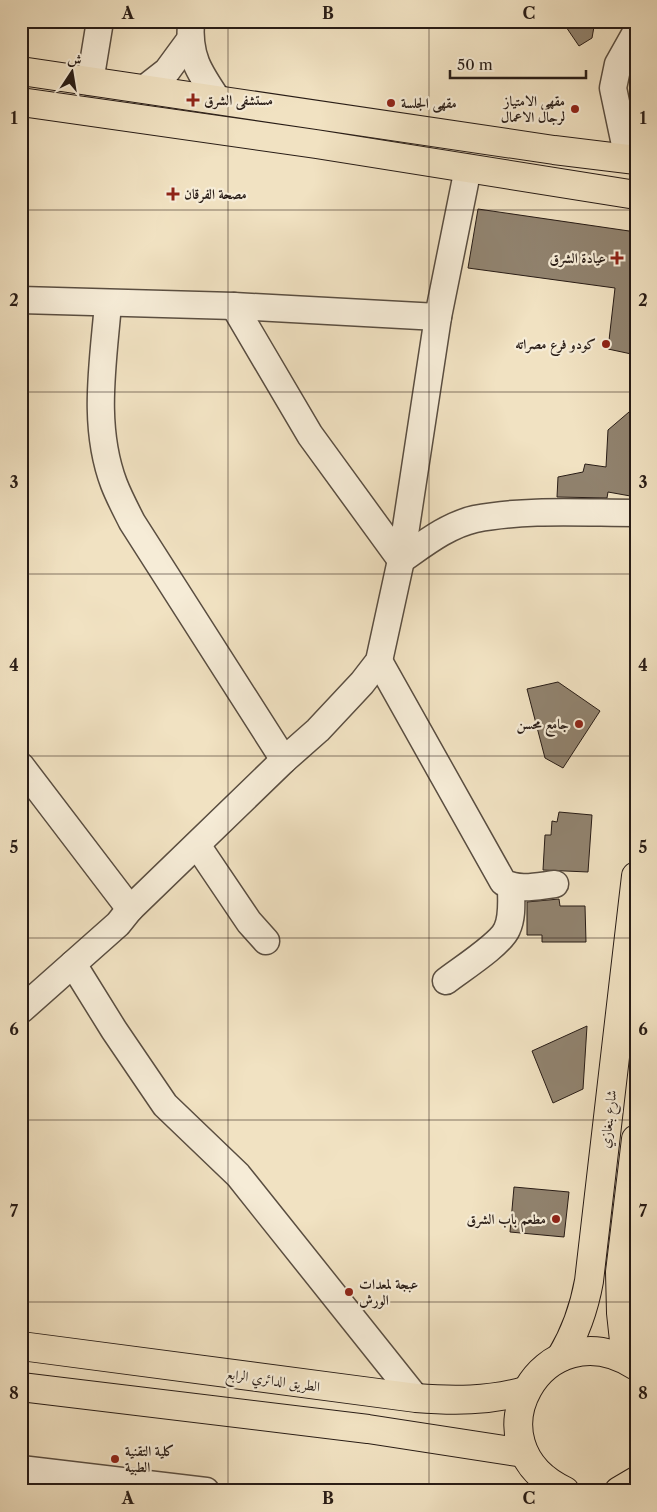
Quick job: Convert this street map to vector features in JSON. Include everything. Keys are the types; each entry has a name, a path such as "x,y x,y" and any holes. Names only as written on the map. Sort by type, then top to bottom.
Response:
{"main road":[{"path":"21,71 525,146 632,159"},
{"path":"21,102 468,168 636,195"},
{"name":"شارع بنغازي","path":"561,1357 575,1334 588,1290 636,876"},
{"path":"631,1362 621,1313 620,1272 636,1140"},
{"name":"الطريق الدائري الرابع","path":"21,1346 416,1398 476,1401 525,1392"},
{"path":"556,1489 531,1465 524,1453 518,1428 521,1403 525,1392 540,1371 561,1357 580,1352 600,1351 631,1362"},
{"path":"21,1386 405,1433 524,1453"},
{"path":"619,1491 636,1481"}],"street":[{"path":"90,82 100,21"},
{"path":"144,89 167,71 190,31"},
{"path":"190,31 197,65 218,100"},
{"path":"632,159 613,88 618,64 636,32"},
{"path":"21,1010 118,924 130,909 284,760 318,730 362,683 378,661 401,560 438,317 468,168"},
{"path":"21,300 108,304 234,306 438,317"},
{"path":"108,304 100,394 101,430 114,484 132,522 284,760"},
{"path":"234,306 310,435 401,560"},
{"path":"401,560 441,534 474,519 534,514 636,513"},
{"path":"378,661 503,882 511,887 522,888 554,884"},
{"path":"21,766 130,909"},
{"path":"197,845 249,922 266,941"},
{"path":"446,982 498,941 507,930 511,916 511,887"},
{"path":"73,964 114,1030 165,1105 238,1175 416,1398"},
{"path":"21,1469 206,1491"}],"building":[{"path":"562,21 595,21 592,38 579,46"},
{"path":"478,209 636,232 636,355 608,349 615,288 468,268"},
{"path":"636,406 636,497 608,492 607,498 557,497 558,477 583,472 585,464 606,467 608,430"},
{"path":"558,682 600,711 563,768 545,758 527,689"},
{"path":"559,812 592,815 588,872 543,870 545,835 551,835 552,821 557,822"},
{"path":"559,899 560,906 585,906 586,942 542,942 542,935 527,935 527,902"},
{"path":"587,1026 583,1089 553,1103 532,1051"},
{"path":"514,1187 569,1192 564,1237 510,1232"}],"place":[{"name":"مستشفى الشرق","path":"193,100"},
{"name":"مقهى الجلسة","path":"391,103"},
{"name":"مقهى الامتياز لرجال الاعمال","path":"575,109"},
{"name":"مصحة الفرقان","path":"173,194"},
{"name":"عيادة الشرق","path":"617,258"},
{"name":"كودو فرع مصراته","path":"606,344"},
{"name":"جامع محسن","path":"579,724"},
{"name":"مطعم باب الشرق","path":"556,1219"},
{"name":"عبجة لمعدات الورش","path":"349,1292"},
{"name":"كلية التقنية الطبية","path":"115,1459"}]}
